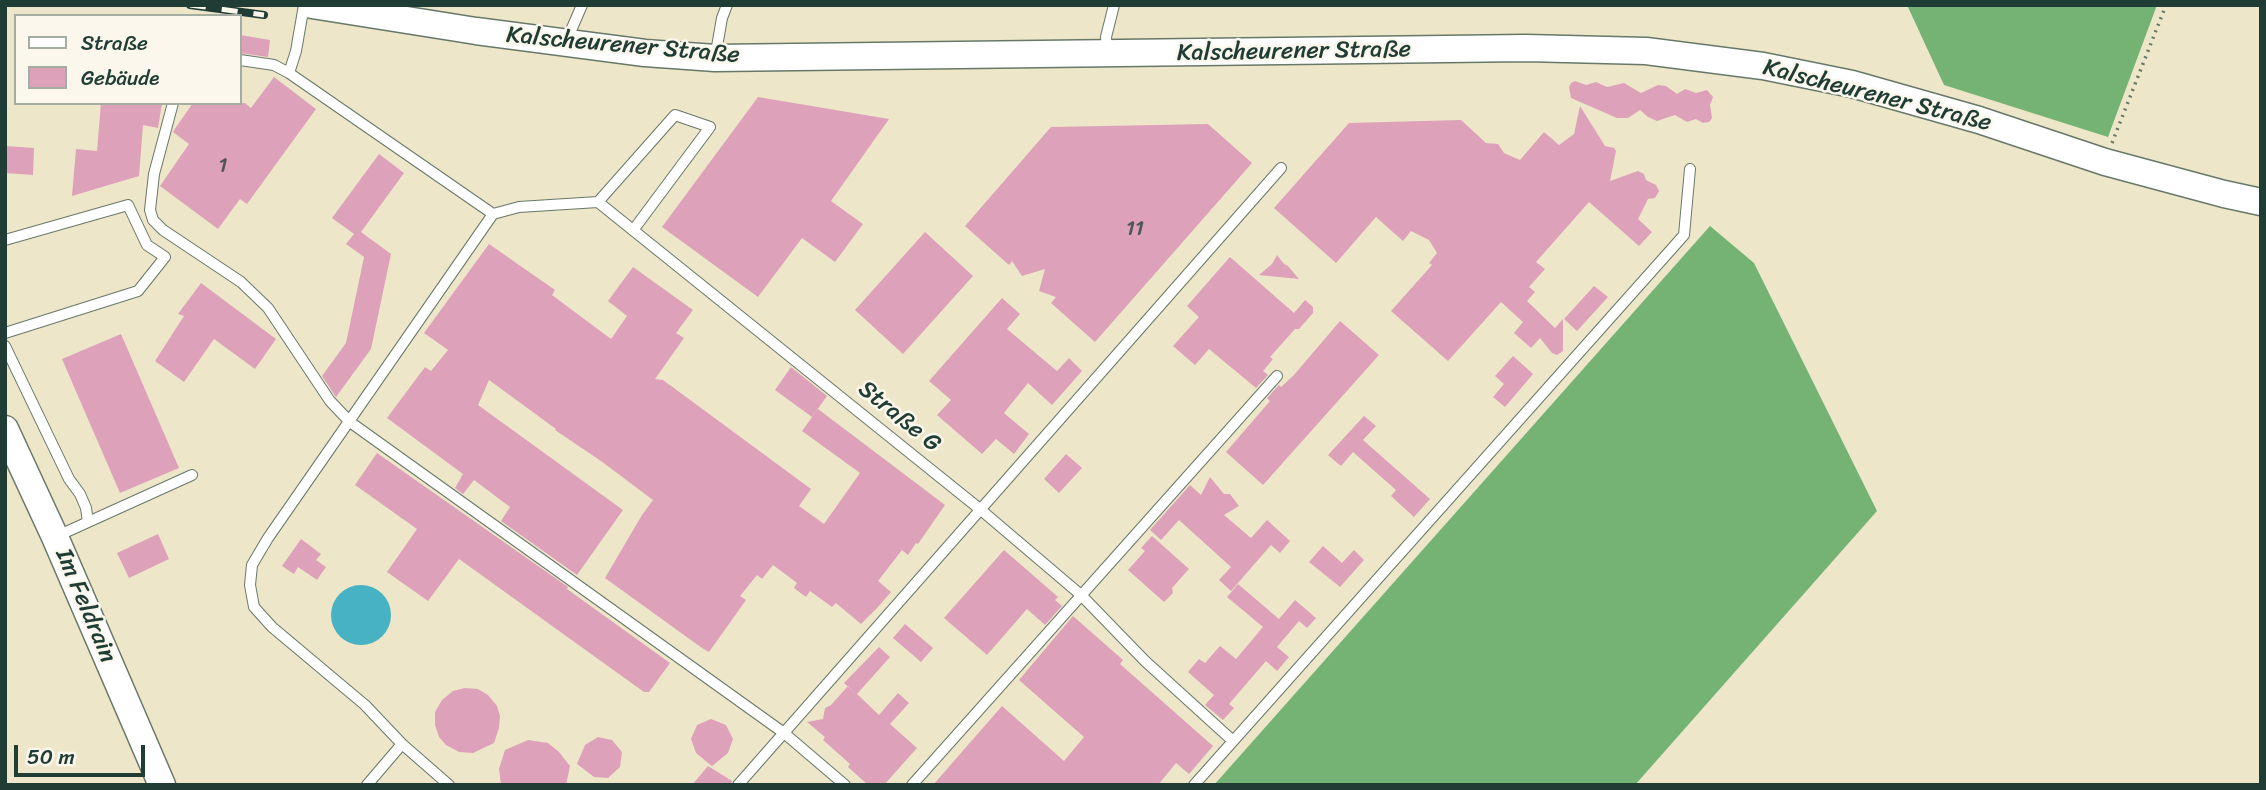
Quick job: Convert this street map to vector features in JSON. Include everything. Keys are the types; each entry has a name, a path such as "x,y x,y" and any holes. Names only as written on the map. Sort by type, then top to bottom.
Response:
{"main road":[{"name":"Kalscheurener Straße","path":"312,5 566,43 715,58 1526,48 1646,51 1763,66 1852,84 1979,120 2105,162 2261,202"},
{"name":"Im Feldrain","path":"5,429 55,537 162,785"}],"lane":[{"path":"289,73 304,5"},
{"path":"566,43 582,5"},
{"path":"715,58 727,5"},
{"path":"1107,55 1106,37 1114,5"},
{"path":"242,60 274,65 289,73 498,213"},
{"path":"172,105 154,174 150,210 153,220 163,230 241,282 268,308 330,401 350,422 784,733 845,785"},
{"path":"449,785 402,744 365,705 272,626 254,607 250,585 252,565 268,538 498,213 519,207 598,202 675,115 710,127 634,229"},
{"path":"738,785 1282,168"},
{"path":"1194,785 1684,235 1690,169"},
{"name":"Straße G","path":"598,202 981,510 1081,595 1145,661 1233,741"},
{"path":"5,240 128,205 147,245 165,257 138,291 5,333"},
{"path":"5,346 69,479 80,494 88,522"},
{"path":"912,785 1277,376"},
{"path":"55,537 192,475"},
{"path":"367,785 402,744"}],"path":[{"path":"2105,162 2166,5"}],"green space":[{"path":"1907,5 2157,5 2108,137 1944,85"},
{"path":"1710,226 1754,263 1877,511 1635,785 1214,785"}],"water":[{"path":"361,585 382,594 391,615 382,636 361,645 340,636 331,615 340,594"}],"building":[{"path":"242,35 270,40 268,57 242,53"},
{"path":"274,77 316,109 247,204 240,199 218,229 160,186 189,144 173,132 192,105 245,103 251,108"},
{"path":"1575,81 1586,85 1596,82 1607,87 1624,83 1641,93 1658,85 1666,86 1677,94 1685,89 1696,93 1707,90 1713,97 1710,105 1712,118 1703,123 1696,119 1687,122 1675,115 1657,121 1640,110 1628,118 1617,118 1571,98 1569,87"},
{"path":"758,97 889,119 831,201 863,224 835,262 802,238 758,297 662,227"},
{"path":"101,105 162,105 158,128 143,125 139,176 72,196 76,149 97,151"},
{"path":"1580,106 1605,146 1616,151 1610,181 1638,171 1644,174 1646,180 1656,185 1659,191 1655,198 1648,199 1638,219 1652,232 1639,246 1589,202 1536,262 1545,269 1529,287 1535,292 1527,301 1555,328 1563,319 1563,351 1557,355 1552,353 1540,338 1531,348 1514,333 1523,322 1501,302 1448,361 1391,311 1432,265 1429,263 1437,253 1429,240 1411,231 1403,241 1376,217 1336,263 1274,208 1349,123 1461,120 1486,143 1498,144 1504,153 1520,160 1544,132 1559,145 1574,134"},
{"path":"1208,124 1252,163 1095,342 1051,303 1056,297 1039,291 1045,269 1022,276 1012,261 1009,265 965,226 1051,127"},
{"path":"5,146 34,148 33,175 5,173"},
{"path":"379,154 404,173 361,232 391,254 371,349 336,397 322,376 346,343 364,257 346,244 354,234 332,218"},
{"path":"925,232 973,276 903,354 855,310"},
{"path":"489,244 555,290 552,295 611,339 627,316 608,301 633,267 693,310 676,333 684,338 655,379 663,380 811,489 799,506 824,524 860,473 802,431 818,409 945,505 918,544 916,543 908,555 902,550 878,581 891,592 878,607 861,624 836,603 832,607 810,591 806,597 794,588 797,583 773,565 762,579 757,575 740,596 746,600 709,652 702,648 605,578 653,500 489,380 478,405 623,510 577,575 501,521 510,507 474,480 463,494 455,488 463,474 387,418 425,367 431,371 448,350 424,333"},
{"path":"1277,255 1299,279 1259,275 1272,264"},
{"path":"1230,257 1294,313 1305,300 1313,307 1313,313 1270,357 1273,359 1263,371 1268,375 1256,388 1209,349 1195,365 1173,346 1199,317 1187,306"},
{"path":"201,283 276,339 255,369 214,339 184,382 155,361 184,316 178,314"},
{"path":"1594,286 1608,297 1577,331 1564,319"},
{"path":"1002,298 1020,314 1007,329 1057,371 1069,358 1082,371 1052,405 1028,383 1004,413 1029,434 1014,454 996,439 982,454 937,415 951,400 929,381"},
{"path":"1340,321 1379,355 1263,485 1226,452 1270,401 1267,398 1279,385 1281,387 1293,376"},
{"path":"121,334 179,468 120,493 62,359"},
{"path":"1513,356 1533,374 1505,407 1493,397 1504,384 1495,376"},
{"path":"791,367 827,396 812,417 775,390"},
{"path":"1364,416 1376,426 1363,440 1430,499 1414,517 1391,496 1396,490 1353,452 1341,466 1328,455"},
{"path":"377,453 568,587 567,589 670,663 649,692 644,692 459,559 428,601 387,572 417,529 355,485"},
{"path":"1066,454 1082,468 1059,493 1044,479"},
{"path":"1210,477 1224,494 1230,494 1239,506 1224,515 1251,538 1267,520 1290,541 1280,553 1271,545 1231,591 1219,580 1231,567 1179,520 1161,540 1150,530 1190,485 1201,495"},
{"path":"158,534 169,559 129,578 117,553"},
{"path":"1152,536 1189,569 1164,602 1128,570 1145,551 1141,548"},
{"path":"301,539 321,554 316,560 326,567 317,580 298,567 294,574 282,566"},
{"path":"1323,546 1342,563 1354,550 1364,560 1340,587 1309,562"},
{"path":"1004,550 1058,597 1055,600 1062,606 1045,625 1027,609 987,655 944,618"},
{"path":"1238,584 1279,619 1295,600 1316,618 1307,628 1299,621 1277,647 1289,657 1277,671 1266,661 1229,704 1234,708 1223,720 1205,705 1214,695 1188,672 1199,659 1205,663 1220,646 1236,659 1263,627 1227,597"},
{"path":"1073,616 1123,660 1120,664 1213,746 1189,774 1176,763 1158,785 933,785 1002,706 1064,761 1084,737 1019,680"},
{"path":"905,624 933,648 921,662 893,638"},
{"path":"879,647 890,657 857,694 879,715 898,693 909,703 890,724 917,748 884,785 868,785 848,767 850,764 823,740 825,737 807,722 823,719 825,708 848,686 844,683"},
{"path":"478,689 488,695 497,706 500,716 494,743 473,753 459,752 446,745 439,737 435,725 435,712 442,700 453,691"},
{"path":"711,719 726,725 733,739 728,753 712,766 696,753 691,739 697,725"},
{"path":"598,737 612,740 622,752 620,767 608,778 594,777 577,764 585,745"},
{"path":"528,740 548,743 559,752 570,766 566,785 501,785 499,769 505,750"},
{"path":"708,766 732,781 731,785 692,785"}],"railway":[{"path":"190,5 264,15"}]}
